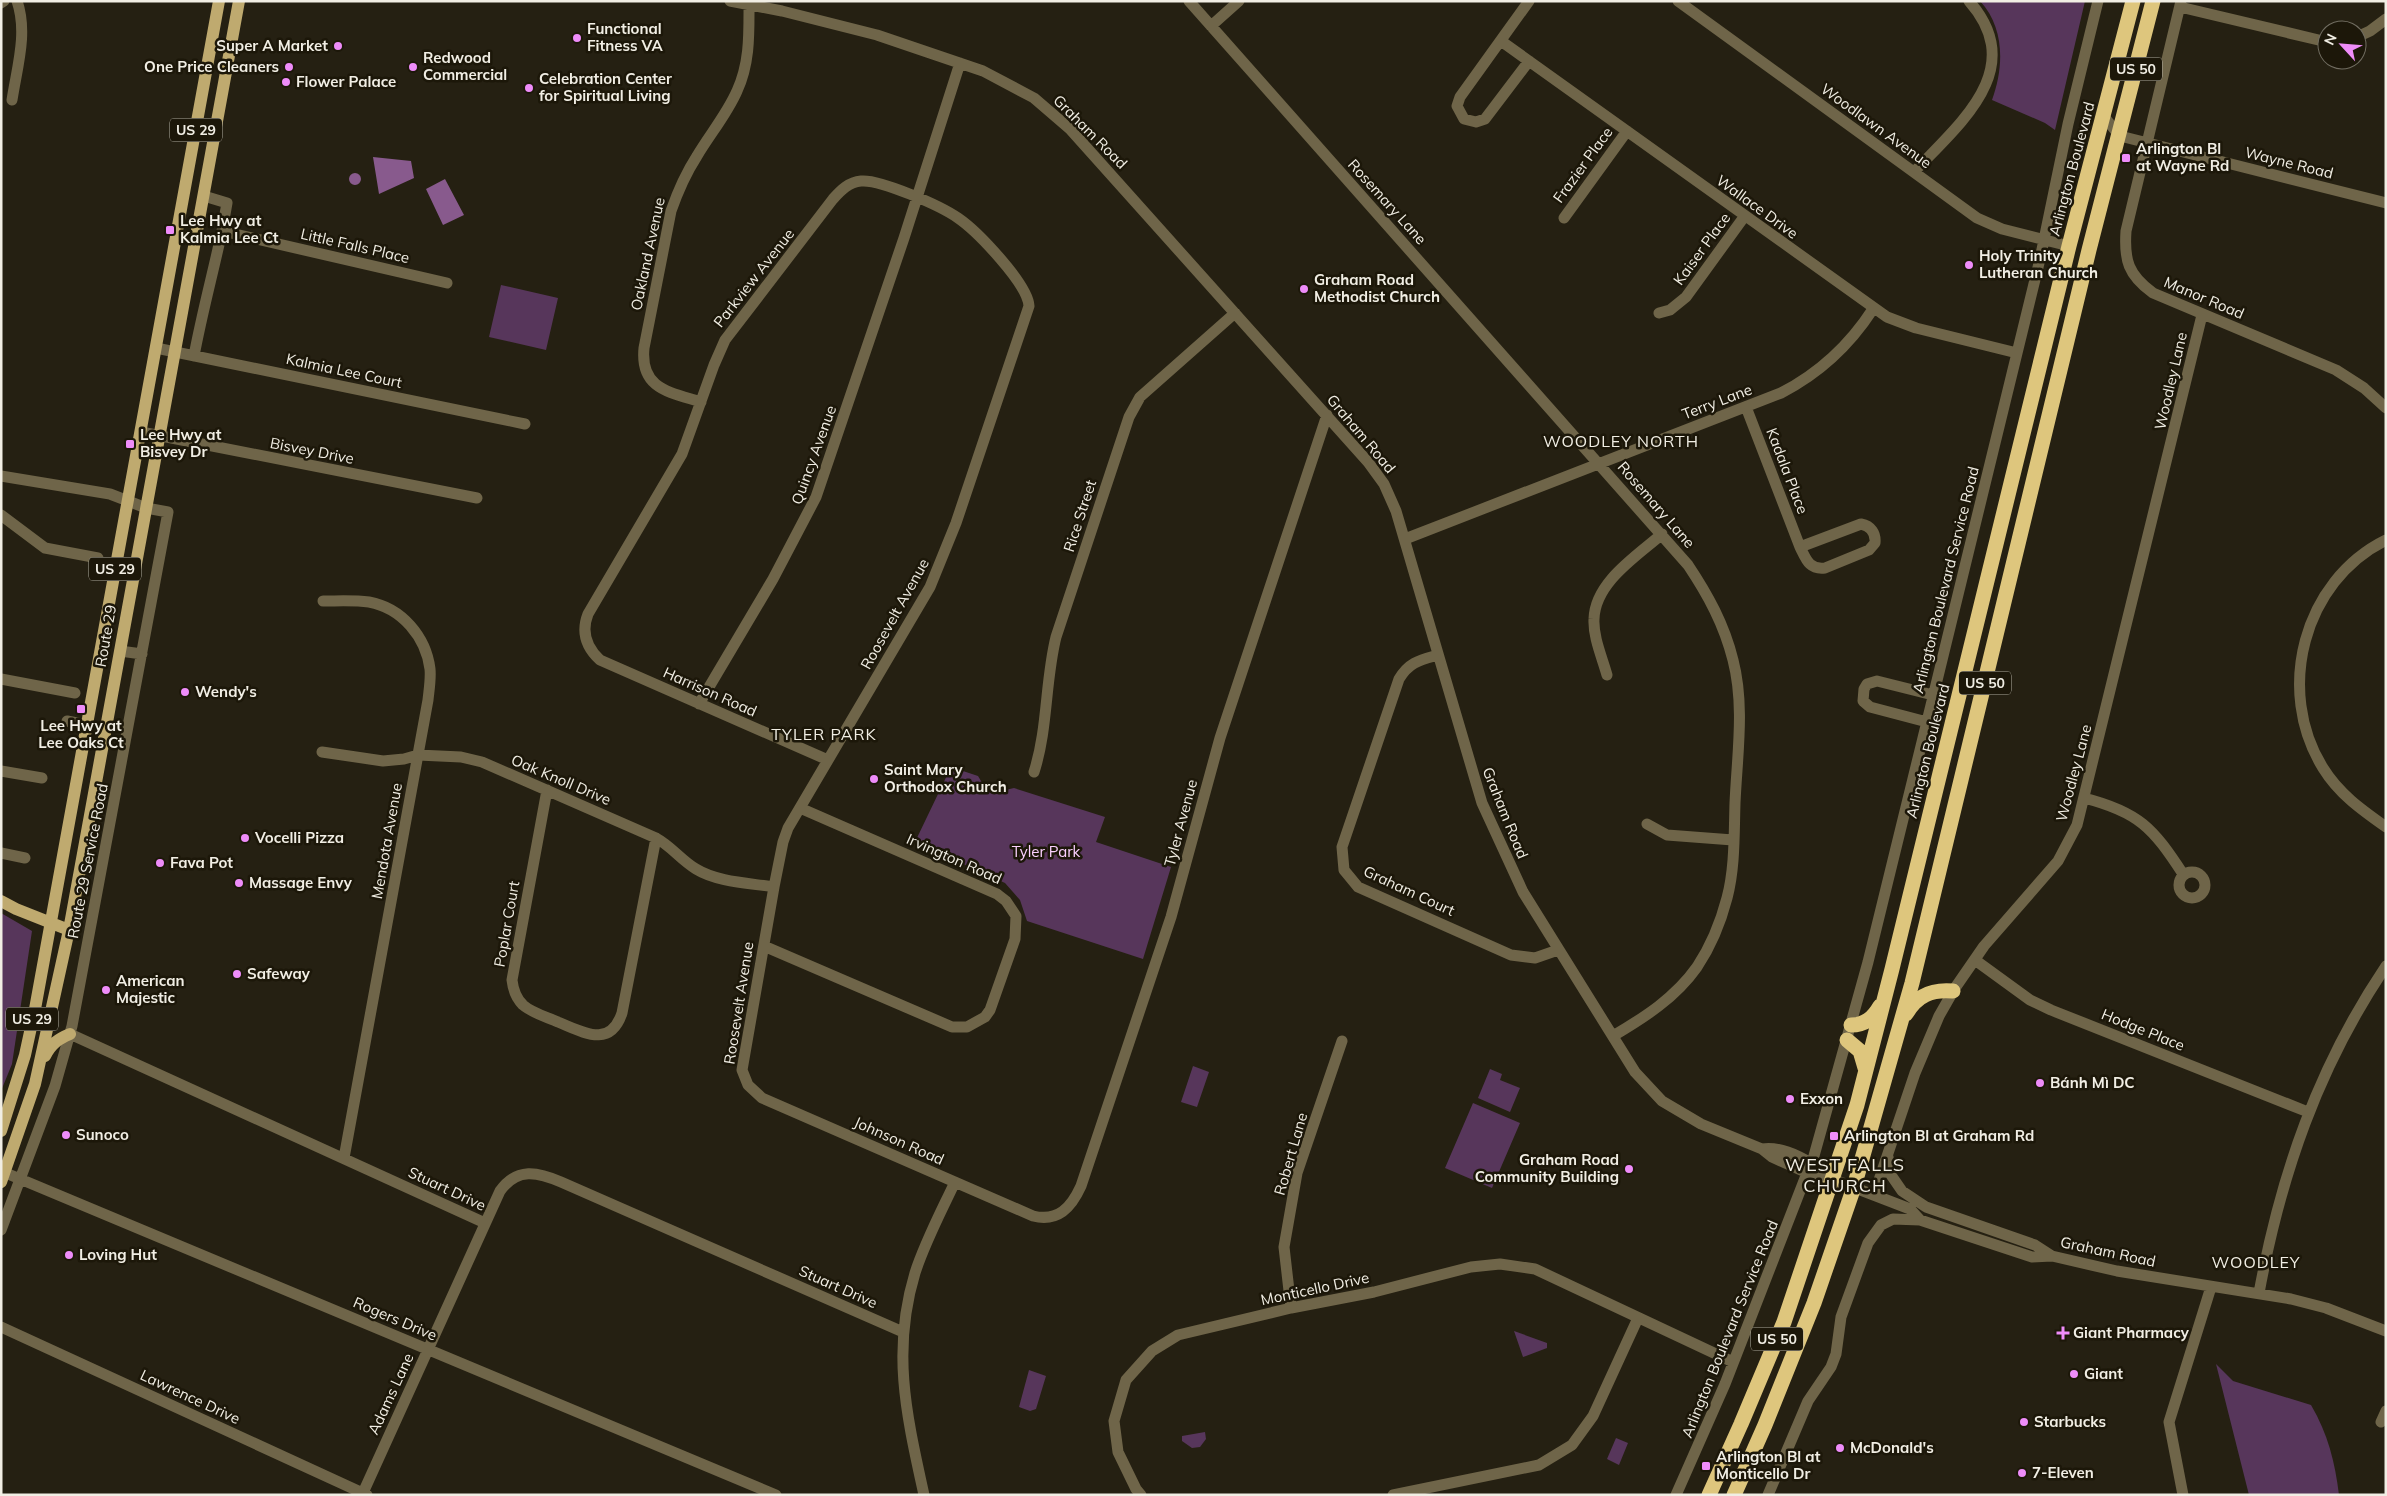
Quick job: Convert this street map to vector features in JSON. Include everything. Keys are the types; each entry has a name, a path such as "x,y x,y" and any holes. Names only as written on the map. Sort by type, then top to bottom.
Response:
{"highway":[{"name":"Arlington Boulevard","path":"1709,1495 1784,1322 1866,1071 2069,246 2105,118 2134,1"},
{"name":"US 50","path":"1734,1495 1796,1352 1854,1188 1900,1026 1948,838 2082,284 2153,1"},
{"path":"2069,246 2075,249 2079,255 2082,284"},
{"path":"1900,1026 1911,1006 1918,998 1933,992 1953,991"},
{"path":"1851,1025 1869,1021 1885,998"},
{"path":"1847,1040 1860,1050 1866,1071"}],"main road":[{"name":"Route 29","path":"1,1131 24,1055 50,923 219,1"},
{"name":"Route 29","path":"2,1175 27,1114 40,1065 69,930 239,1"},
{"path":"1,901 69,930"},
{"path":"40,1065 50,1047 59,1038 70,1034"}],"street":[{"path":"12,100 22,43 22,26 17,1"},
{"name":"Graham Road","path":"730,1 754,3 877,35 960,63 1005,81 1050,111 1083,143 1327,415 1384,484 1405,539 1482,803 1523,892 1636,1072 1662,1101 1701,1124 1762,1149 1772,1147 1832,1179 1910,1209 1920,1220 2032,1257 2052,1256 2116,1271 2259,1293 2326,1308 2386,1331"},
{"name":"Rosemary Lane","path":"1189,1 1662,534 1688,565 1709,597 1725,630 1734,661 1739,710 1733,840 1727,897 1719,922 1697,966 1666,1001 1613,1036"},
{"path":"1211,26 1239,1"},
{"path":"1529,1 1460,97 1458,106 1464,119 1476,122 1485,119 1529,60"},
{"path":"1914,172 1970,112 1980,99 1989,79 1990,41 1982,20 1969,1"},
{"name":"Arlington Boulevard Service Road","path":"1676,1495 1733,1362 1810,1168 1847,1040 2017,353 2068,124 2098,1"},
{"name":"Oakland Avenue","path":"701,402 666,391 651,381 643,365 644,348 671,211 678,190 697,155 729,107 743,75 754,3"},
{"name":"Woodlawn Avenue","path":"1683,3 1988,224 2069,246"},
{"path":"2147,143 2181,4 2317,39"},
{"path":"2367,32 2386,19"},
{"name":"Wallace Drive","path":"1501,41 1873,309 1901,324 2017,353"},
{"path":"916,198 960,63"},
{"path":"2105,118 2120,136"},
{"name":"Frazier Place","path":"1564,218 1627,131"},
{"name":"Wayne Road","path":"2120,136 2386,203"},
{"name":"Manor Road","path":"2147,143 2126,231 2126,258 2134,275 2142,285 2153,293 2202,315 2336,370 2364,388 2386,408"},
{"name":"Parkview Avenue","path":"587,643 585,628 588,614 682,454 714,365 725,340 736,323 844,188 859,181 866,181 916,198"},
{"path":"194,356 205,296 211,280 227,203 204,196"},
{"name":"Quincy Avenue","path":"699,704 773,579 816,497 916,198"},
{"name":"Roosevelt Avenue","path":"748,1085 742,1070 742,1061 783,842 800,808 930,587 943,557 1029,306 1029,299 1021,283 975,232 956,216 916,198"},
{"name":"Kaiser Place","path":"1659,313 1670,310 1686,297 1744,217"},
{"name":"Little Falls Place","path":"222,231 447,283"},
{"name":"Terry Lane","path":"1405,539 1781,393 1811,377 1832,360 1851,341 1873,309"},
{"name":"Rice Street","path":"1034,772 1041,743 1050,661 1056,637 1132,408 1140,397 1235,313"},
{"name":"Woodley Lane","path":"1874,1195 1927,1043 1953,991 1975,960 2058,861 2077,825 2202,315"},
{"name":"Kalmia Lee Court","path":"156,348 525,424"},
{"name":"Kadala Place","path":"1746,407 1800,546 1808,563 1818,569 1869,550 1876,538 1870,527 1861,524 1800,546"},
{"name":"Tyler Avenue","path":"1041,1218 1063,1212 1074,1201 1081,1186 1171,916 1220,738 1327,415"},
{"name":"Bisvey Drive","path":"140,432 477,498"},
{"path":"1,476 110,494 146,508"},
{"name":"Route 29 Service Road","path":"1,1230 55,1086 70,1034 168,512 146,508"},
{"path":"1,515 45,548 98,558"},
{"path":"1607,675 1595,632 1594,618 1599,597 1613,578 1662,534"},
{"path":"2386,540 2362,555 2340,575 2320,603 2308,630 2302,650 2298,684 2305,728 2323,768 2348,798 2386,827"},
{"name":"Mendota Avenue","path":"323,600 368,602 381,605 406,621 421,640 426,650 430,678 418,754 344,1158"},
{"name":"Harrison Road","path":"587,643 592,653 600,660 828,760"},
{"path":"120,651 142,654"},
{"name":"Graham Court","path":"1438,655 1413,662 1404,670 1399,679 1342,847 1344,870 1358,886 1511,955 1534,958 1558,950"},
{"path":"1,679 75,693"},
{"path":"1927,722 1870,707 1863,701 1864,690 1867,684 1877,681 1933,695"},
{"path":"67,722 87,725"},
{"name":"Oak Knoll Drive","path":"322,752 383,761 404,759 418,754 440,754 482,762 656,838 701,872 713,876 774,887"},
{"path":"1,771 42,778"},
{"name":"Poplar Court","path":"547,790 512,980 517,996 529,1010 592,1036 605,1034 617,1026 622,1013 656,838"},
{"path":"2084,798 2110,805 2139,819 2157,837 2183,874"},
{"name":"Irvington Road","path":"764,946 920,1014 959,1028 977,1023 990,1010 1015,939 1016,916 1006,901 997,894 800,808"},
{"path":"1647,824 1667,835 1733,840"},
{"path":"1,854 25,858"},
{"path":"1333,876 1344,870"},
{"path":"69,930 89,934"},
{"name":"Hodge Place","path":"1975,960 2030,1000 2051,1010 2308,1112"},
{"path":"2259,1293 2278,1200 2308,1112 2355,1016 2386,966"},
{"name":"Stuart Drive","path":"70,1034 485,1224 504,1185 522,1173 542,1174 903,1332"},
{"name":"Robert Lane","path":"1291,1308 1284,1247 1297,1173 1342,1040"},
{"name":"Johnson Road","path":"748,1085 762,1098 1041,1218"},
{"path":"1888,1155 1891,1175 1902,1191 1926,1207 2035,1245 2052,1256"},
{"name":"Rogers Drive","path":"2,1175 20,1179 776,1495"},
{"path":"924,1495 904,1403 902,1376 903,1332 916,1272 955,1182"},
{"path":"1910,1209 1926,1207"},
{"path":"1768,1495 1808,1401 1832,1367 1836,1354 1841,1317 1868,1243 1881,1225 1893,1219 1920,1220"},
{"name":"Adams Lane","path":"364,1494 485,1224"},
{"name":"Monticello Drive","path":"1141,1495 1136,1489 1118,1452 1114,1421 1126,1380 1152,1350 1178,1335 1291,1308 1374,1292 1471,1267 1500,1264 1535,1269 1733,1362"},
{"path":"2183,1495 2169,1422 2211,1287"},
{"path":"1393,1495 1539,1464 1572,1445 1593,1416 1638,1318"},
{"name":"Lawrence Drive","path":"1,1327 364,1494"},
{"path":"2381,1422 2386,1411"}],"green space":[{"path":"1980,1 2085,1 2055,130 2045,123 1992,100 1999,74 2000,48 1994,23"},
{"path":"501,285 558,298 546,350 489,337"},
{"name":"Tyler Park","path":"951,767 978,776 984,786 997,792 1014,788 1105,817 1096,842 1171,867 1143,959 1027,921 1020,900 1005,883 915,842"},
{"path":"1,913 32,931 12,1064 1,1091"},
{"path":"1193,1066 1209,1072 1197,1107 1181,1102"},
{"path":"1490,1069 1502,1074 1500,1080 1520,1088 1510,1112 1478,1098"},
{"path":"1473,1103 1520,1123 1492,1188 1445,1168"},
{"path":"1514,1331 1547,1343 1547,1348 1523,1357"},
{"path":"2216,1364 2233,1381 2311,1405 2330,1448 2339,1495 2249,1495"},
{"path":"1029,1370 1046,1376 1036,1409 1030,1411 1019,1407"},
{"path":"1205,1432 1206,1439 1200,1447 1192,1448 1182,1441 1182,1436"},
{"path":"1616,1438 1628,1443 1619,1465 1607,1459"}],"shaded area":[{"path":"373,157 411,161 414,178 379,194"},
{"path":"353,173 357,173 361,179 357,185 353,185 349,181 349,177"},
{"path":"445,179 464,215 443,225 426,189"}],"place":[{"name":"Functional Fitness VA","path":"577,38"},
{"name":"Super A Market","path":"338,46"},
{"name":"One Price Cleaners","path":"289,67"},
{"name":"Redwood Commercial","path":"413,67"},
{"name":"Flower Palace","path":"286,82"},
{"name":"Celebration Center for Spiritual Living","path":"529,88"},
{"name":"Arlington Bl at Wayne Rd","path":"2126,158"},
{"name":"Lee Hwy at Kalmia Lee Ct","path":"170,230"},
{"name":"Holy Trinity Lutheran Church","path":"1969,265"},
{"name":"Graham Road Methodist Church","path":"1304,289"},
{"name":"Lee Hwy at Bisvey Dr","path":"130,444"},
{"name":"Wendy's","path":"185,692"},
{"name":"Lee Hwy at Lee Oaks Ct","path":"81,709"},
{"name":"Saint Mary Orthodox Church","path":"874,779"},
{"name":"Vocelli Pizza","path":"245,838"},
{"name":"Fava Pot","path":"160,863"},
{"name":"Massage Envy","path":"239,883"},
{"name":"Safeway","path":"237,974"},
{"name":"American Majestic","path":"106,990"},
{"name":"Bánh Mì DC","path":"2040,1083"},
{"name":"Exxon","path":"1790,1099"},
{"name":"Sunoco","path":"66,1135"},
{"name":"Arlington Bl at Graham Rd","path":"1834,1136"},
{"name":"Graham Road Community Building","path":"1629,1169"},
{"name":"Loving Hut","path":"69,1255"},
{"name":"Giant Pharmacy","path":"2063,1333"},
{"name":"Giant","path":"2074,1374"},
{"name":"Starbucks","path":"2024,1422"},
{"name":"McDonald's","path":"1840,1448"},
{"name":"Arlington Bl at Monticello Dr","path":"1706,1466"},
{"name":"7-Eleven","path":"2022,1473"}],"district":[{"name":"WOODLEY NORTH","path":"1621,441"},
{"name":"TYLER PARK","path":"824,734"},
{"name":"WEST FALLS CHURCH","path":"1845,1175"},
{"name":"WOODLEY","path":"2256,1262"}]}
